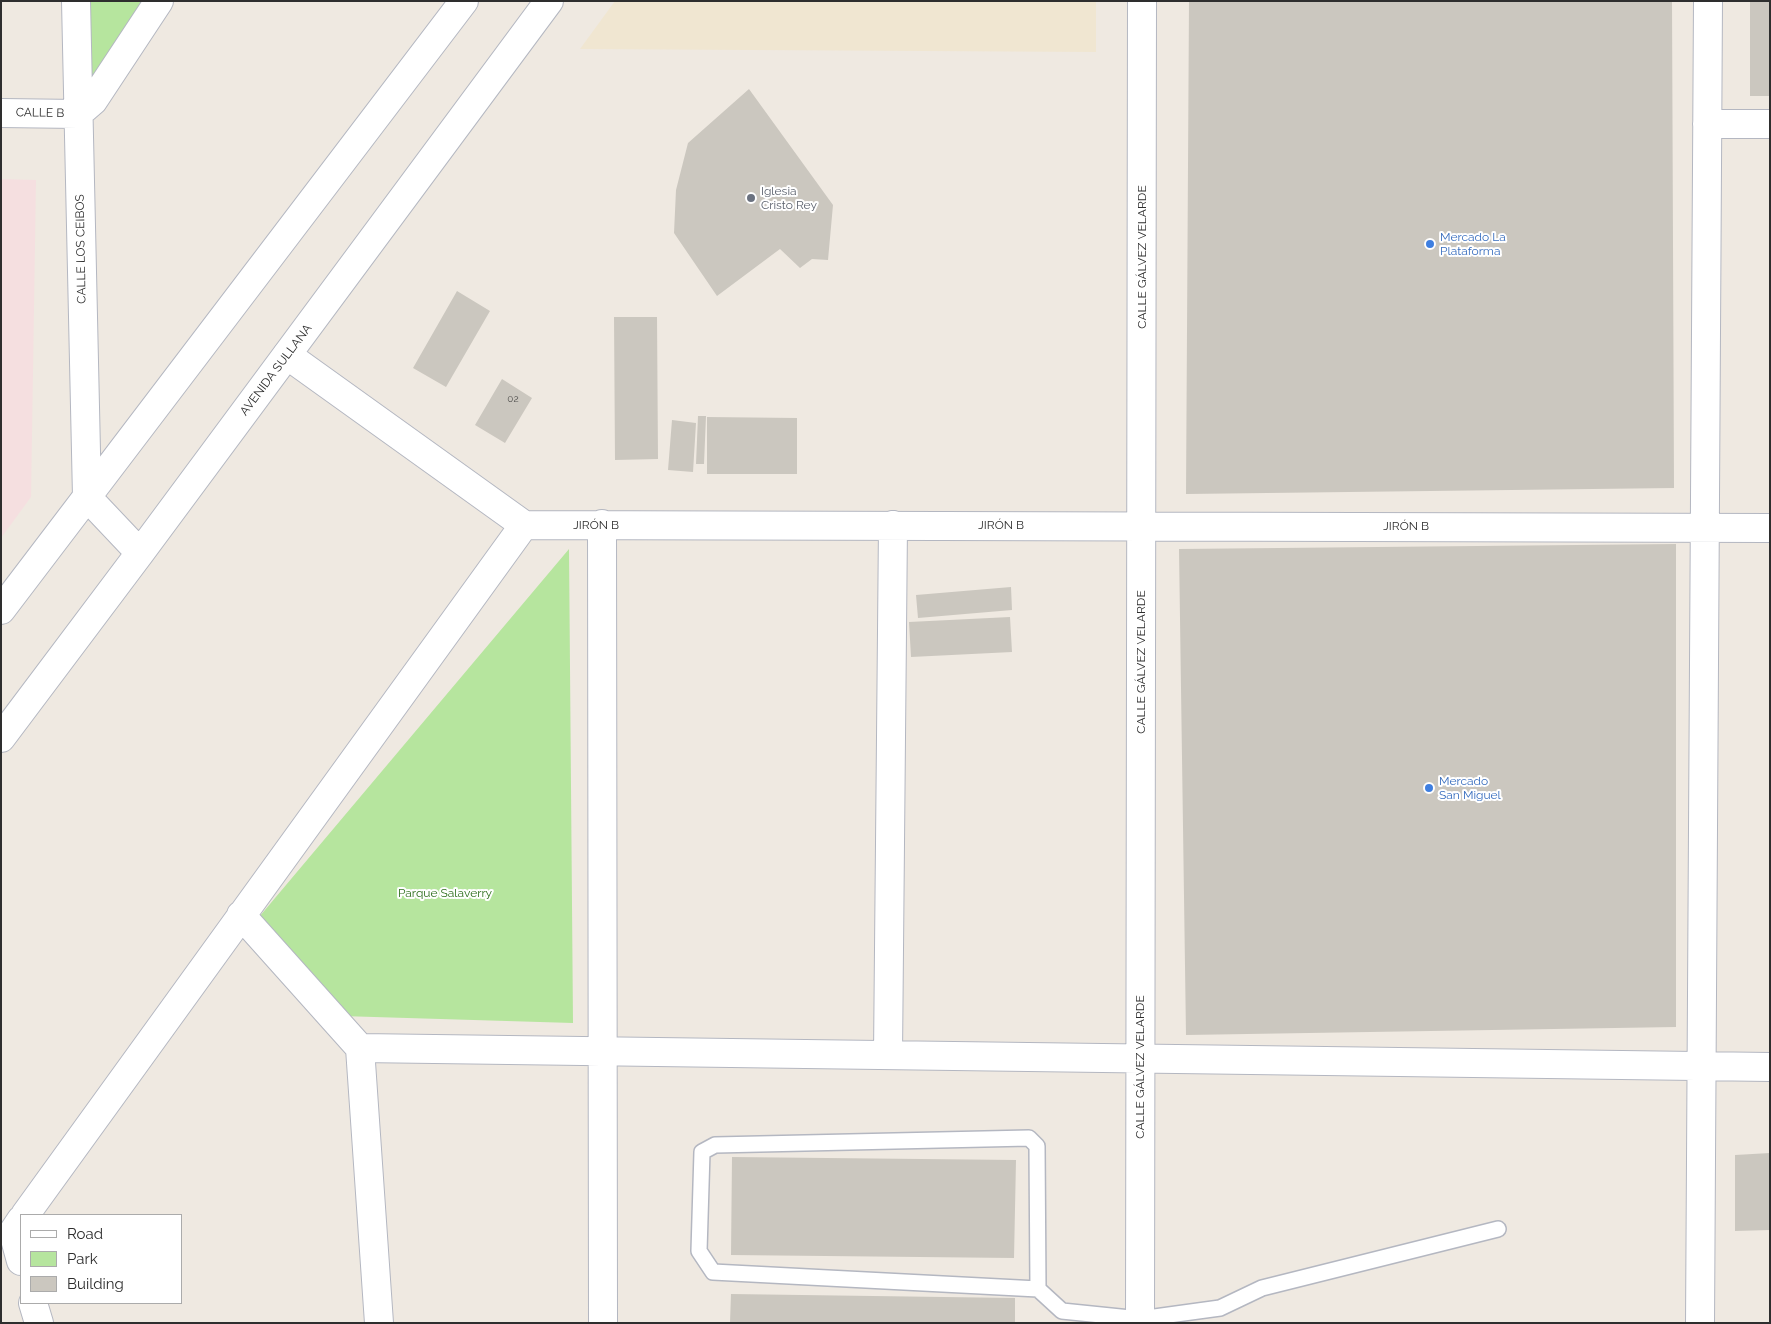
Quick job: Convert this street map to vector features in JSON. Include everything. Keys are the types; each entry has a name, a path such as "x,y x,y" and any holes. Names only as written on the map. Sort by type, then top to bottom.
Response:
{"street":[{"name":"CALLE LOS CEIBOS","path":"76,1 86,497"},
{"path":"78,114 93,101 159,1"},
{"path":"1,610 464,1"},
{"name":"AVENIDA SULLANA","path":"1,738 287,356 549,1"},
{"name":"CALLE GÁLVEZ VELARDE","path":"1140,1321 1142,1"},
{"path":"1700,1323 1708,1"},
{"name":"CALLE B","path":"1,113 78,114"},
{"path":"1707,124 1770,124"},
{"path":"26,1214 524,525 287,356"},
{"path":"86,497 140,553"},
{"path":"602,524 603,1323"},
{"name":"JIRÓN B","path":"524,525 1770,528"},
{"path":"888,1055 893,525"},
{"path":"242,915 360,1048 377,1322"},
{"path":"360,1048 1770,1068"},
{"path":"33,1304 39,1323"}],"lane":[{"path":"1038,1289 1037,1146 1029,1138 715,1145 702,1152 699,1251 713,1272 1038,1289 1062,1312 1140,1321 1220,1308 1262,1288 1498,1229"}],"shaded area":[{"path":"615,1 1096,1 1096,52 580,49"},
{"path":"1,179 36,180 31,497 1,538"}],"green space":[{"path":"76,1 145,1 78,114"},
{"name":"Parque Salaverry","path":"569,549 573,1023 341,1016 254,923"}],"building":[{"name":"Mercado La Plataforma","path":"1189,1 1672,1 1674,488 1186,494"},
{"path":"1750,1 1770,1 1770,96 1750,96"},
{"name":"Iglesia Cristo Rey","path":"749,89 833,205 828,260 812,259 800,268 780,249 717,296 674,233 676,190 688,143"},
{"path":"457,291 490,311 446,387 413,368"},
{"path":"614,317 657,317 658,459 615,460"},
{"path":"502,379 532,398 505,443 475,425"},
{"path":"698,416 706,416 704,464 696,464"},
{"path":"707,417 797,418 797,474 707,474"},
{"path":"672,420 696,423 693,472 668,470"},
{"name":"Mercado San Miguel","path":"1676,544 1676,1027 1186,1035 1179,549"},
{"path":"1011,587 1012,610 918,618 916,595"},
{"path":"1010,617 1012,652 911,657 909,622"},
{"path":"1770,1153 1770,1230 1735,1231 1735,1155"},
{"path":"732,1157 1016,1160 1014,1258 731,1255"},
{"path":"731,1294 1015,1298 1015,1323 730,1323"}],"place":[{"name":"Iglesia Cristo Rey","path":"751,198"},
{"name":"Mercado La Plataforma","path":"1430,244"},
{"name":"Mercado San Miguel","path":"1429,788"}]}
